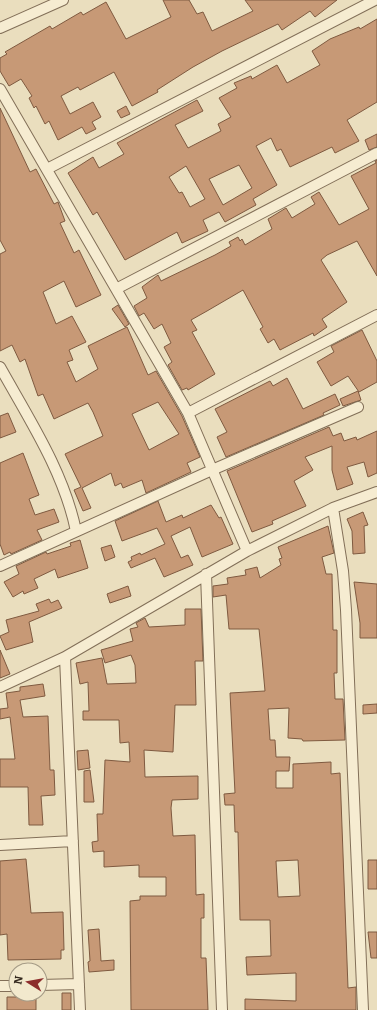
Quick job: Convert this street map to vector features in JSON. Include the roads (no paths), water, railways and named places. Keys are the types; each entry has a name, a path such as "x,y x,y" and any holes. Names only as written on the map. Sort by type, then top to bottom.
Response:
{"street":[{"path":"0,28 63,0"},
{"path":"47,169 375,0"},
{"path":"0,89 188,413 247,551"},
{"path":"116,289 377,152"},
{"path":"188,413 377,315"},
{"path":"0,366 56,470 73,512 76,531"},
{"path":"0,566 212,470 358,407"},
{"path":"0,687 65,657 247,551 333,508 377,492"},
{"path":"333,508 346,610 362,1010"},
{"path":"206,574 222,1010"},
{"path":"65,657 80,1010"},
{"path":"0,845 73,841"},
{"path":"48,985 79,984"}]}
